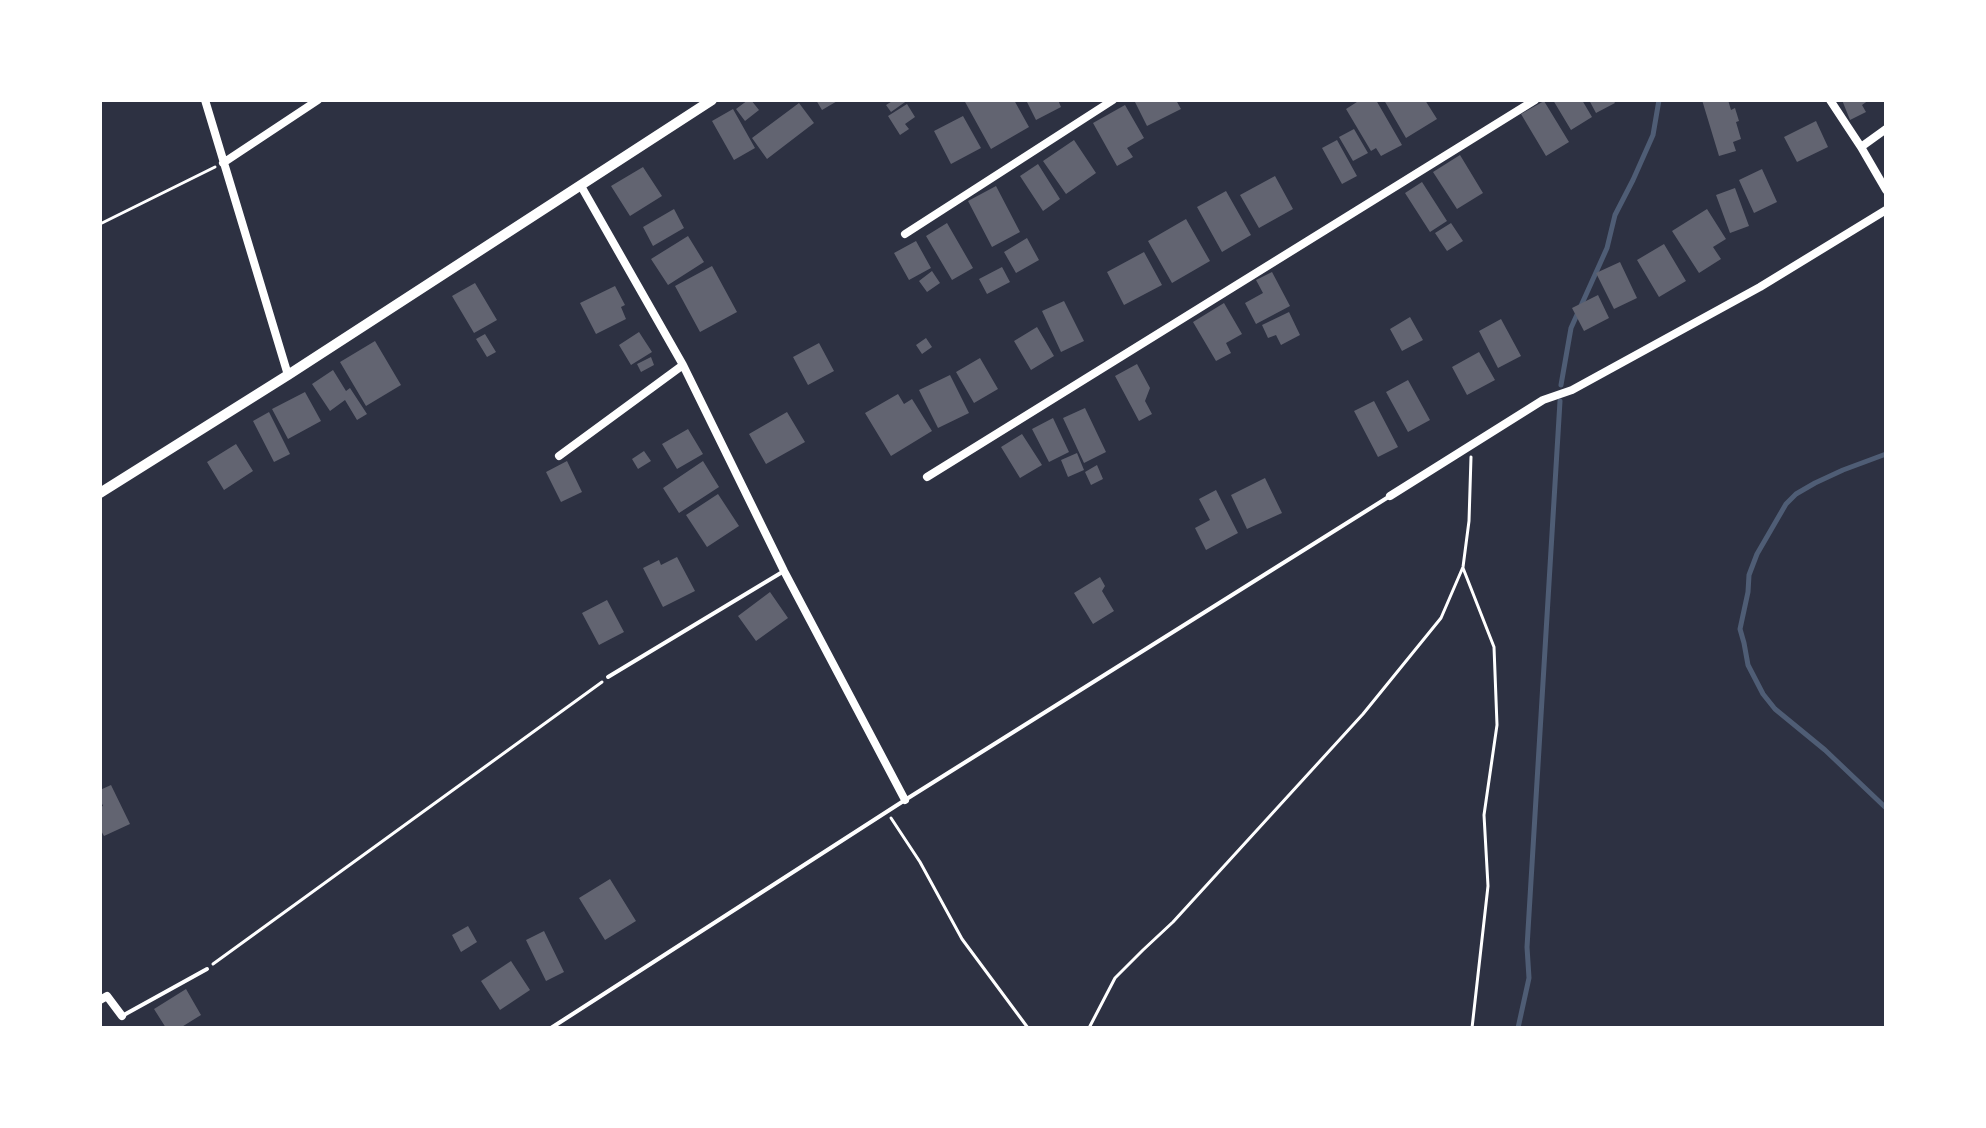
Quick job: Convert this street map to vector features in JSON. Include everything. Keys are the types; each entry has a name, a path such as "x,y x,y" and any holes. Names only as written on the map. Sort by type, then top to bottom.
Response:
{"street":[{"path":"205,100 288,375"},
{"path":"223,163 318,100"},
{"path":"100,493 712,100"},
{"path":"905,234 1113,100"},
{"path":"927,477 1535,100"},
{"path":"1830,100 1886,190"},
{"path":"1861,147 1886,129"},
{"path":"581,186 683,365 784,571 905,800"},
{"path":"1390,496 1543,400 1572,390 1760,287 1886,210"},
{"path":"559,456 683,365"},
{"path":"104,998 122,1016"}],"lane":[{"path":"551,1028 886,812 1390,496"},
{"path":"608,677 784,571"},
{"path":"122,1016 207,969"}],"path":[{"path":"100,224 223,163"},
{"path":"1089,1028 1115,978 1205,888 1363,714 1441,618 1463,567 1469,521 1471,445"},
{"path":"1463,567 1494,647 1497,725 1484,815 1488,886 1472,1028"},
{"path":"207,969 608,677"},
{"path":"886,812 920,862 962,939 1028,1028"}],"building":[{"path":"748,100 759,110 745,121 736,109"},
{"path":"816,100 839,100 822,110"},
{"path":"894,100 908,100 891,112 886,105"},
{"path":"964,100 1014,100 1029,127 991,149"},
{"path":"1026,100 1058,100 1061,107 1036,120"},
{"path":"1134,100 1176,100 1181,109 1147,126"},
{"path":"1360,100 1376,100 1402,145 1381,156 1376,148 1371,151 1346,109"},
{"path":"1384,100 1425,100 1437,119 1406,138"},
{"path":"1553,100 1582,100 1592,117 1571,130"},
{"path":"1589,100 1613,100 1615,103 1596,113"},
{"path":"1702,100 1728,100 1731,110 1735,108 1741,139 1733,142 1736,151 1719,156"},
{"path":"1842,100 1869,100 1862,105 1866,112 1850,120"},
{"path":"1544,101 1569,142 1546,156 1521,114"},
{"path":"799,103 814,123 767,159 752,138"},
{"path":"907,104 915,117 905,124 909,129 900,135 888,116"},
{"path":"1125,105 1144,138 1127,148 1133,157 1117,166 1093,123"},
{"path":"733,109 755,148 734,160 712,121"},
{"path":"963,116 981,148 951,164 934,131"},
{"path":"1816,121 1828,147 1797,162 1784,137"},
{"path":"1354,129 1368,153 1353,161 1339,137"},
{"path":"1074,140 1096,173 1066,194 1043,161"},
{"path":"1337,140 1357,176 1342,184 1322,148"},
{"path":"1460,155 1483,193 1457,209 1433,172"},
{"path":"1038,164 1060,199 1043,211 1020,176"},
{"path":"643,167 662,196 630,216 611,186"},
{"path":"1762,169 1777,202 1754,213 1739,180"},
{"path":"1275,176 1293,209 1259,228 1240,195"},
{"path":"1422,182 1447,221 1430,232 1405,193"},
{"path":"996,186 1020,232 992,247 968,201"},
{"path":"1735,188 1749,226 1730,233 1716,195"},
{"path":"1226,191 1251,235 1222,252 1197,207"},
{"path":"674,209 684,228 653,246 643,227"},
{"path":"1707,209 1726,239 1713,247 1721,259 1699,273 1672,231"},
{"path":"1186,219 1210,261 1172,283 1148,241"},
{"path":"947,223 973,268 952,280 926,236"},
{"path":"1451,223 1463,241 1447,251 1435,233"},
{"path":"688,236 704,262 668,285 651,259"},
{"path":"1027,238 1039,260 1016,273 1004,252"},
{"path":"916,241 931,268 909,280 894,253"},
{"path":"1664,244 1686,281 1659,297 1637,260"},
{"path":"1144,252 1162,285 1124,305 1107,272"},
{"path":"1620,262 1637,298 1614,309 1596,273"},
{"path":"712,266 737,312 700,332 675,286"},
{"path":"1002,267 1010,282 987,294 979,279"},
{"path":"932,271 940,283 927,292 919,281"},
{"path":"1272,272 1290,306 1256,324 1245,303 1263,293 1256,280"},
{"path":"475,283 497,320 474,333 452,296"},
{"path":"615,286 625,305 621,307 626,319 596,334 580,303"},
{"path":"1598,295 1609,318 1584,331 1572,308"},
{"path":"1064,301 1084,341 1061,352 1042,311"},
{"path":"1224,303 1242,334 1226,343 1231,353 1216,361 1193,322"},
{"path":"1289,312 1300,335 1281,345 1276,335 1268,338 1262,325"},
{"path":"1410,317 1423,340 1402,351 1390,329"},
{"path":"1501,319 1521,356 1498,368 1479,331"},
{"path":"1037,327 1054,356 1031,370 1014,341"},
{"path":"639,332 652,352 631,365 619,345"},
{"path":"485,334 496,352 487,357 476,339"},
{"path":"926,338 932,347 922,354 916,345"},
{"path":"375,341 401,385 366,406 340,362"},
{"path":"819,343 834,371 808,385 793,357"},
{"path":"1479,352 1495,380 1467,395 1452,367"},
{"path":"651,357 654,365 641,372 637,364"},
{"path":"980,358 998,389 974,403 956,372"},
{"path":"1137,364 1150,388 1145,401 1152,414 1139,421 1115,376"},
{"path":"333,370 346,391 350,388 367,414 357,420 345,400 330,411 312,384"},
{"path":"950,375 969,413 938,428 919,390"},
{"path":"1408,380 1430,420 1408,432 1386,392"},
{"path":"305,392 321,421 288,439 272,409"},
{"path":"898,394 904,404 912,399 932,431 891,456 865,413"},
{"path":"1374,401 1398,447 1378,457 1354,411"},
{"path":"1085,408 1106,452 1084,463 1063,418"},
{"path":"269,412 290,454 274,462 253,421"},
{"path":"787,412 805,442 766,464 749,434"},
{"path":"1053,418 1069,452 1049,462 1032,429"},
{"path":"688,429 703,454 677,469 662,444"},
{"path":"1022,434 1042,465 1020,478 1001,447"},
{"path":"236,444 253,471 224,490 207,462"},
{"path":"644,451 651,461 638,469 632,459"},
{"path":"1077,453 1084,470 1068,477 1061,460"},
{"path":"567,461 582,492 561,502 546,472"},
{"path":"703,461 719,487 679,513 663,488"},
{"path":"1097,465 1103,479 1091,485 1085,472"},
{"path":"1265,478 1282,513 1247,529 1231,495"},
{"path":"1216,490 1238,533 1206,550 1195,528 1210,520 1199,499"},
{"path":"718,494 739,526 707,547 686,515"},
{"path":"677,557 695,591 663,607 643,568 659,560 661,565"},
{"path":"1100,577 1105,586 1102,591 1114,611 1093,624 1074,593"},
{"path":"770,592 788,618 756,641 738,616"},
{"path":"607,600 624,632 599,645 582,613"},
{"path":"111,785 130,824 104,836 100,829 100,807 103,806 100,790"},
{"path":"610,879 636,921 605,940 579,898"},
{"path":"468,926 477,942 461,952 452,935"},
{"path":"544,931 564,972 546,981 526,940"},
{"path":"511,961 530,990 500,1010 481,981"},
{"path":"186,989 201,1015 180,1028 166,1028 154,1009"}],"waterway":[{"path":"1561,385 1571,328 1607,248 1615,215 1653,135 1659,100"},
{"path":"1518,1028 1529,978 1527,947 1560,401"},
{"path":"1886,454 1815,483 1786,504 1757,554 1749,575 1740,629 1748,665 1775,709 1825,750 1886,808"}]}
